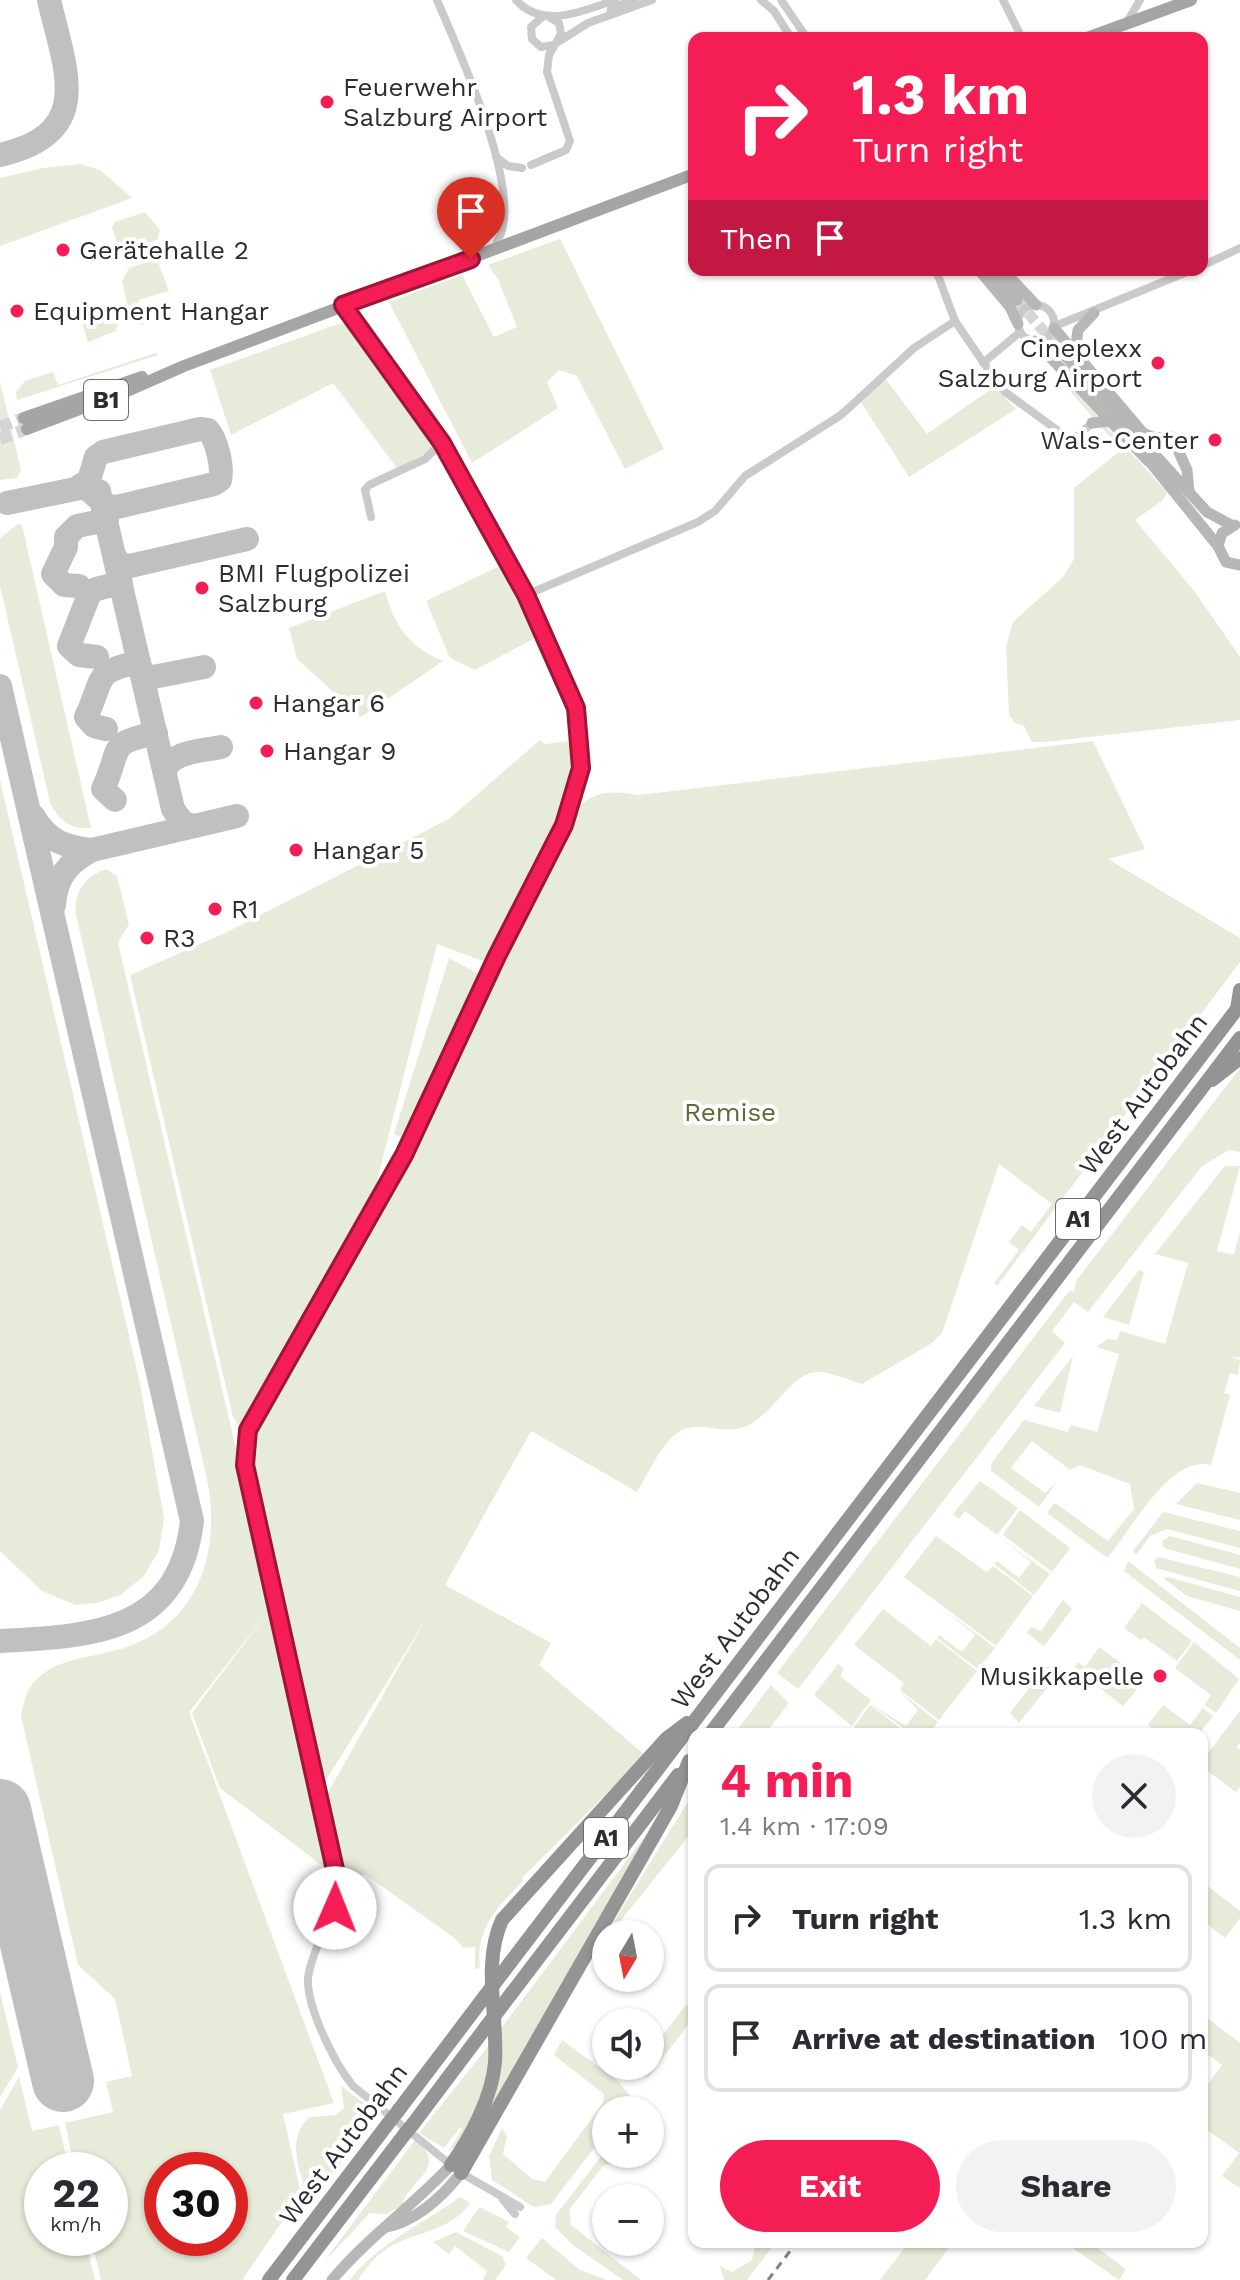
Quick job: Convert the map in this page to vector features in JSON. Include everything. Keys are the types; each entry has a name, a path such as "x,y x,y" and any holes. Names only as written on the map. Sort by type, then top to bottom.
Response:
{"highway":[{"path":"1238,1007 1240,990"},
{"name":"West Autobahn","path":"689,1728 1238,1007"},
{"name":"West Autobahn","path":"715,1728 1240,1038"},
{"path":"1205,1085 1231,1069 1240,1058"},
{"path":"456,2169 492,2079 495,2051 493,1950 502,1920 667,1738 700,1713"},
{"name":"West Autobahn","path":"269,2280 688,1729"},
{"name":"West Autobahn","path":"293,2280 688,1762"},
{"path":"456,2169 671,1806 688,1765"}],"main road":[{"path":"1127,23 1140,13 1170,0"},
{"path":"1103,32 1191,0"},
{"name":"B1","path":"26,424 120,394 184,366 494,246 688,176"},
{"path":"984,276 1010,307 1019,328"},
{"path":"996,276 1017,300"},
{"path":"1009,276 1036,305"},
{"path":"1076,354 1078,330 1094,313"},
{"path":"1055,327 1143,433 1153,458"},
{"path":"1035,341 1111,421 1207,512 1237,526"},
{"path":"1058,348 1153,458 1218,546 1226,562 1239,566"},
{"path":"1092,423 1100,409"},
{"path":"1092,423 1111,421"},
{"path":"1143,433 1155,438 1172,437 1187,470 1189,492"},
{"path":"1218,546 1222,533 1237,526"},
{"path":"332,2280 359,2248 386,2227 422,2211 456,2169"}],"street":[{"path":"437,0 474,89 495,156 507,214 494,246"},
{"path":"495,156 508,166 527,167 566,150 570,141 547,72 548,59 561,28 516,0"},
{"path":"634,0 616,5 610,15 580,27 557,43 541,47 532,39 532,24 546,17 616,5 652,0"},
{"path":"761,0 774,11 787,32"},
{"path":"781,0 795,15 804,32"},
{"path":"1003,0 1019,32"},
{"path":"1127,23 1140,0"},
{"path":"1208,263 1240,248"},
{"path":"938,276 955,321 1005,392 1072,441 1092,423"},
{"path":"1019,328 1035,341 1045,339 1055,327 1178,276"},
{"path":"343,305 442,443 526,595 576,708 582,752 573,801 404,1155 248,1430 244,1444 245,1465 338,1883 335,1908 309,1972 308,1992 341,2071 381,2109 456,2169 518,2210"},
{"path":"983,363 1019,328 1023,311 1036,305 1049,310 1055,327"},
{"path":"526,595 698,522 715,511 745,476 841,415 914,348 955,321"},
{"path":"371,517 365,490 369,485 425,459 442,443"}],"green space":[{"path":"80,164 100,170 132,198 0,246 0,178 43,168"},
{"path":"145,212 160,230 158,239 137,249 136,246 120,252 112,227 115,222"},
{"path":"560,239 664,449 625,469 577,376 559,370 547,382 558,408 472,463 389,302 462,275 494,337 517,327 498,279 488,265"},
{"path":"157,259 169,291 138,300 146,323 140,325 130,315 122,281 129,268"},
{"path":"111,304 118,323 116,331 88,342 79,314"},
{"path":"341,323 348,325 425,427 434,444 430,451 397,468 333,383 231,435 210,370"},
{"path":"156,353 158,355 17,400 16,392 25,381 53,372 58,385"},
{"path":"885,378 927,434 994,387 1016,409 909,477 861,402"},
{"path":"0,382 21,470 17,478 0,480"},
{"path":"1073,390 1167,492 1163,500 1135,520 1195,592 1240,657 1240,720 1032,742 1024,726 1015,723 1009,715 1006,647 1013,622 1063,577 1074,559 1074,488 1121,450 1071,392"},
{"path":"18,524 22,525 91,828 66,823 50,802 0,586 0,538"},
{"path":"502,565 537,637 475,670 450,658 426,601"},
{"path":"385,591 393,614 405,634 421,649 443,661 361,717 297,659 289,628"},
{"path":"540,740 545,744 576,740 570,797 560,826 533,883 488,963 437,944 376,1185 323,1293 253,1414 240,1427 233,1417 130,975 227,932 449,819"},
{"name":"Remise","path":"1093,741 1145,849 1108,859 1240,938 1240,962 997,1286 994,1283 1019,1250 1009,1242 1022,1225 1031,1232 1052,1204 999,1164 942,1333 932,1343 862,1384 836,1375 809,1373 791,1386 763,1415 741,1428 694,1427 680,1431 661,1451 637,1492 531,1431 445,1585 551,1643 539,1665 645,1755 522,1878 523,1881 497,1909 481,1941 480,1968 475,1969 475,1947 463,1948 456,1939 366,1875 332,1873 220,1788 192,1713 266,1615 189,1712 334,2103 283,2114 301,2194 242,2280 101,2280 95,2256 128,2256 128,2152 71,2152 65,2123 113,2112 106,2082 132,2076 115,1999 78,1965 21,1716 31,1686 47,1671 68,1662 124,1648 150,1637 171,1621 187,1603 199,1581 211,1532 211,1506 76,915 79,892 86,881 106,869 117,876 129,924 118,943 273,1607 269,1613 311,1795 326,1796 427,1617 322,1787 250,1447 410,1157 503,958 581,804 602,794 639,795"},
{"path":"0,780 139,1379 164,1518 159,1550 144,1576 120,1595 97,1603 76,1605 42,1591 0,1551"},
{"path":"449,958 481,975 404,1139 394,1134"},
{"path":"1240,1068 1240,1152 1229,1150 1202,1166 1088,1312 1074,1302 1052,1331 1065,1343 798,1689 777,1673 1070,1290 1074,1292 1076,1281"},
{"path":"1225,1166 1240,1166 1217,1251 1234,1255 1240,1231 1240,1357 1230,1357 1240,1360 1238,1375 1230,1373 1224,1393 1230,1395 1211,1465 1195,1465 1166,1483 1107,1558 1047,1513 1054,1503 1108,1541 1134,1509 1130,1484 1080,1465 1070,1470 1032,1441 1011,1468 1045,1493 1056,1483 1039,1507 991,1471 991,1464 1024,1420 1068,1432 1071,1425 1097,1432 1119,1354 1096,1347 1108,1339 1117,1340 1120,1331 1165,1344 1188,1263 1155,1254"},
{"path":"1139,1270 1144,1272 1129,1325 1103,1317"},
{"path":"1073,1356 1060,1413 1034,1406"},
{"path":"980,1481 1018,1508 997,1535 965,1511 959,1519 953,1514"},
{"path":"1197,1483 1240,1493 1240,1520 1176,1504"},
{"path":"1020,1510 1070,1548 1052,1572 1003,1535"},
{"path":"1163,1512 1240,1531 1240,1548 1167,1529 1150,1536 1136,1555 1133,1551"},
{"path":"936,1536 987,1572 993,1566 1033,1596 996,1646 904,1577"},
{"path":"1170,1536 1240,1555 1240,1569 1164,1548 1162,1541"},
{"path":"999,1537 1050,1574 1034,1595 994,1564 997,1561 1019,1578 1031,1562"},
{"path":"1158,1557 1240,1577 1240,1591 1156,1568 1154,1561"},
{"path":"1128,1561 1240,1648 1240,1660 1124,1571"},
{"path":"1163,1578 1240,1597 1240,1611 1187,1596"},
{"path":"1063,1600 1072,1609 1044,1646 1027,1633 1031,1627 1041,1631"},
{"path":"1142,1603 1192,1641 1177,1661 1144,1637 1141,1640 1124,1628"},
{"path":"883,1609 931,1646 936,1639 977,1671 939,1720 900,1690 904,1683 854,1645"},
{"path":"945,1610 995,1648 978,1669 937,1638 939,1635 962,1652 975,1635"},
{"path":"1194,1642 1239,1679 1216,1713 1205,1705 1211,1695 1175,1668"},
{"path":"1099,1647 1129,1669 1125,1676 1139,1687 1123,1706 1074,1668 1078,1662 1085,1667"},
{"path":"838,1664 844,1669 840,1676 871,1700 852,1726 814,1695"},
{"path":"1046,1666 1059,1673 1019,1723 1010,1713"},
{"path":"771,1685 789,1703 770,1728 739,1728"},
{"path":"899,1691 938,1722 934,1728 903,1728 871,1704 906,1726 918,1710"},
{"path":"870,1705 900,1728 855,1728"},
{"path":"1163,1705 1190,1725 1203,1708 1213,1716 1204,1728 1152,1728 1148,1725"},
{"path":"1240,1711 1240,1742 1237,1747 1240,1750 1240,1787 1236,1792 1208,1771 1208,1753"},
{"path":"688,1802 688,1836 621,1920 615,1920"},
{"path":"648,1832 599,1920 592,1920 592,1933 520,2063 470,2142 499,2031"},
{"path":"1208,1886 1240,1911 1240,1918 1225,1938 1208,1925"},
{"path":"0,1992 18,2067 0,2097"},
{"path":"686,2005 688,2025 664,2056 664,2034"},
{"path":"1208,2019 1240,2043 1240,2188 1222,2176 1239,2153 1208,2130 1208,2084 1222,2065 1208,2054"},
{"path":"562,2040 592,2062 592,2080 617,2080 630,2096 604,2096 554,2055"},
{"path":"490,2044 483,2087 473,2118 458,2143 448,2152 462,2129 460,2127 444,2148 419,2133"},
{"path":"19,2077 32,2131 59,2125 65,2152 24,2152 24,2256 89,2256 95,2280 0,2280 0,2110"},
{"path":"341,2086 379,2114 312,2201 299,2169 298,2135 310,2117 336,2115 344,2108"},
{"path":"592,2118 592,2150 551,2204 534,2207 492,2180 489,2156 502,2128 507,2136 503,2154 532,2179 545,2182"},
{"path":"415,2140 425,2150 428,2167 403,2205 386,2214 370,2213 323,2263"},
{"path":"592,2168 601,2168 569,2210 571,2225 592,2242 592,2256 610,2256 641,2280 623,2280 573,2245 555,2227 556,2215"},
{"path":"460,2197 470,2203 462,2213 442,2226 388,2248 371,2262 358,2280 350,2280 388,2244"},
{"path":"479,2207 509,2222 506,2227 520,2237 509,2252 463,2231"},
{"path":"456,2232 502,2256 506,2265 495,2280 483,2280 487,2271 455,2246 449,2254 433,2242"},
{"path":"542,2238 580,2270 607,2280 556,2280 526,2258"},
{"path":"754,2248 771,2248 747,2280 724,2280 720,2266 732,2272 752,2260"},
{"path":"904,2248 949,2248 925,2280 880,2280"},
{"path":"1073,2248 1097,2248 1126,2269 1119,2280"}],"taxiway":[{"path":"0,155 30,145 50,131 62,115 66,74 49,0"},
{"path":"7,503 85,487 107,506 117,507 214,484 220,480 221,468 214,440 208,430 200,429 103,452 96,457 89,480 78,487"},
{"path":"99,491 173,809 183,823 194,826"},
{"path":"79,586 64,585 53,574 66,547 66,537 77,526 107,520"},
{"path":"115,557 121,565 130,566 247,539"},
{"path":"97,657 79,655 69,646 89,595 96,589 121,583"},
{"path":"106,729 94,726 86,717 102,678 114,669 139,662"},
{"path":"141,669 148,678 204,667"},
{"path":"0,686 192,1521 184,1558 170,1586 150,1607 126,1621 98,1630 67,1636 0,1641"},
{"path":"115,800 103,789 118,749 129,740 156,733"},
{"path":"165,772 168,765 180,756 221,747"},
{"path":"33,816 51,837 73,847 92,850 64,872 54,905"},
{"path":"92,850 237,816"}],"runway":[{"path":"0,1810 63,2081"}],"tunnel":[{"path":"1017,300 1058,348"},
{"path":"0,427 24,418"},
{"path":"0,439 27,429"}],"railway":[{"path":"768,2280 792,2248"}],"place":[{"name":"Feuerwehr Salzburg Airport","path":"327,102"},
{"name":"Gerätehalle 2","path":"63,250"},
{"name":"Equipment Hangar","path":"17,311"},
{"name":"Cineplexx Salzburg Airport","path":"1158,363"},
{"name":"Wals-Center","path":"1215,440"},
{"name":"BMI Flugpolizei Salzburg","path":"202,588"},
{"name":"Hangar 6","path":"256,703"},
{"name":"Hangar 9","path":"267,751"},
{"name":"Hangar 5","path":"296,850"},
{"name":"R1","path":"215,909"},
{"name":"R3","path":"147,938"},
{"name":"Musikkapelle","path":"1160,1676"}],"route":[{"path":"335,1908 338,1883 245,1465 244,1444 248,1430 316,1315 404,1155 497,956 564,825 581,768 581,729 576,708 526,595 442,443 343,305 471,259"}]}
